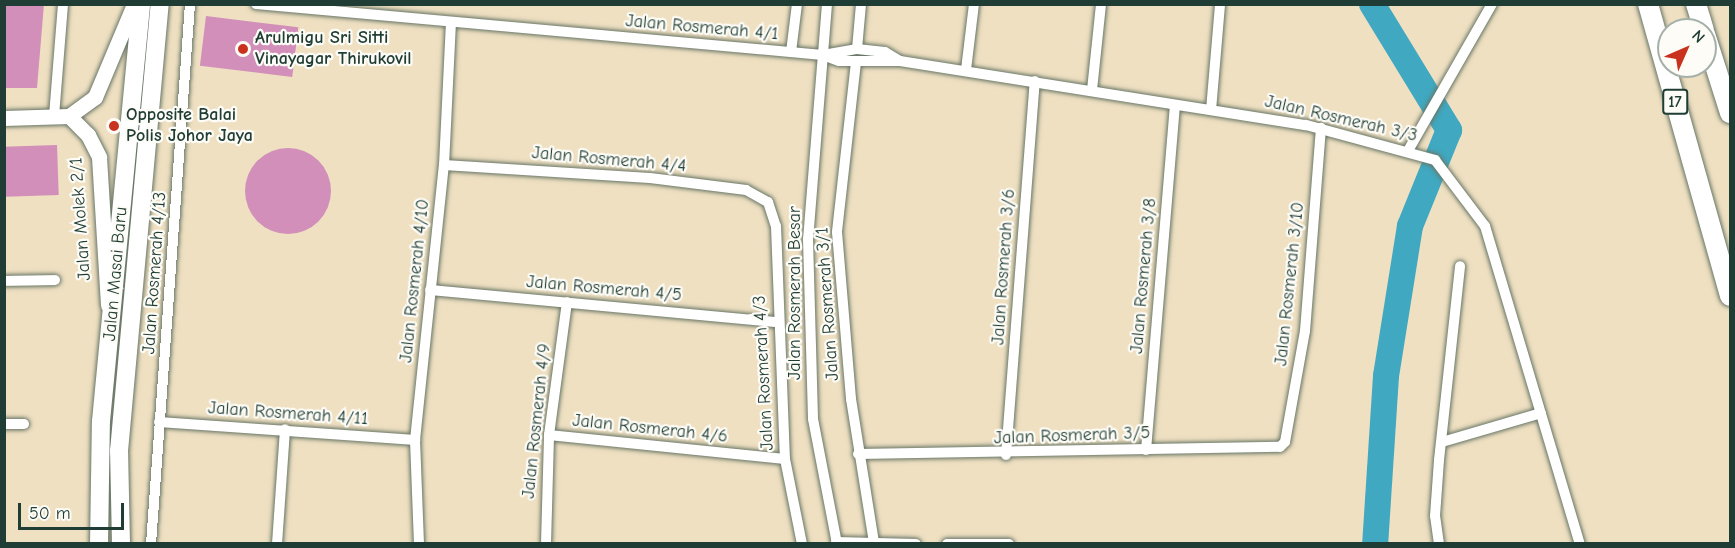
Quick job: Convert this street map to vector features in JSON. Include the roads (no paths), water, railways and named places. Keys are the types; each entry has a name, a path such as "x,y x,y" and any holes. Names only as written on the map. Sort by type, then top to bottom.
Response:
{"highway":[{"name":"17","path":"1648,4 1731,296"},
{"path":"1717,71 1731,113"}],"main road":[{"name":"Jalan Masai Baru","path":"99,543 101,421 141,4"},
{"name":"Jalan Masai Baru","path":"121,543 119,451 160,4"}],"street":[{"path":"61,116 63,4"},
{"path":"4,118 61,116 103,89 134,4"},
{"name":"Jalan Rosmerah 4/13","path":"151,543 190,4"},
{"name":"Jalan Rosmerah 4/1","path":"256,4 823,55"},
{"path":"791,52 797,4"},
{"name":"Jalan Rosmerah Besar","path":"827,4 808,239 813,419 836,543"},
{"path":"856,49 861,4"},
{"path":"966,70 974,4"},
{"path":"1092,90 1101,4"},
{"path":"1211,110 1220,4"},
{"path":"1409,150 1492,4"},
{"name":"Jalan Rosmerah 4/10","path":"419,543 415,440 444,165 451,22"},
{"name":"Jalan Rosmerah 3/3","path":"823,55 856,49 885,52 900,61"},
{"name":"Jalan Rosmerah 3/3","path":"823,55 856,62 900,61 966,70 1321,128 1409,150 1436,160 1449,173 1485,226 1580,543"},
{"name":"Jalan Rosmerah 3/1","path":"856,62 837,232 858,454 869,543"},
{"name":"Jalan Rosmerah 3/6","path":"1006,455 1035,81"},
{"name":"Jalan Rosmerah 3/8","path":"1146,450 1175,105"},
{"name":"Jalan Molek 2/1","path":"61,116 88,135 99,157 111,331"},
{"name":"Jalan Rosmerah 3/10","path":"1286,442 1305,331 1321,128"},
{"name":"Jalan Rosmerah 4/4","path":"444,165 650,178 746,190 768,202"},
{"name":"Jalan Rosmerah 4/3","path":"768,202 776,226 776,322 784,459 802,543"},
{"path":"1439,543 1435,516 1460,266"},
{"path":"4,281 55,280"},
{"name":"Jalan Rosmerah 4/5","path":"430,290 776,322"},
{"name":"Jalan Rosmerah 4/9","path":"546,543 549,435 567,302"},
{"path":"1442,442 1541,413"},
{"name":"Jalan Rosmerah 4/11","path":"159,422 285,429 415,440"},
{"path":"4,424 24,424"},
{"path":"277,543 285,429"},
{"name":"Jalan Rosmerah 4/6","path":"549,435 784,459"},
{"name":"Jalan Rosmerah 3/5","path":"858,454 1006,455 1280,447 1286,442"},
{"path":"836,543 916,543"},
{"path":"947,543 1009,543"}],"waterway":[{"path":"1372,4 1449,130 1410,226 1386,376 1375,544"}],"place":[{"name":"Arulmigu Sri Sitti Vinayagar Thirukovil","path":"243,49"},
{"name":"Opposite Balai Polis Johor Jaya","path":"114,126"}]}
